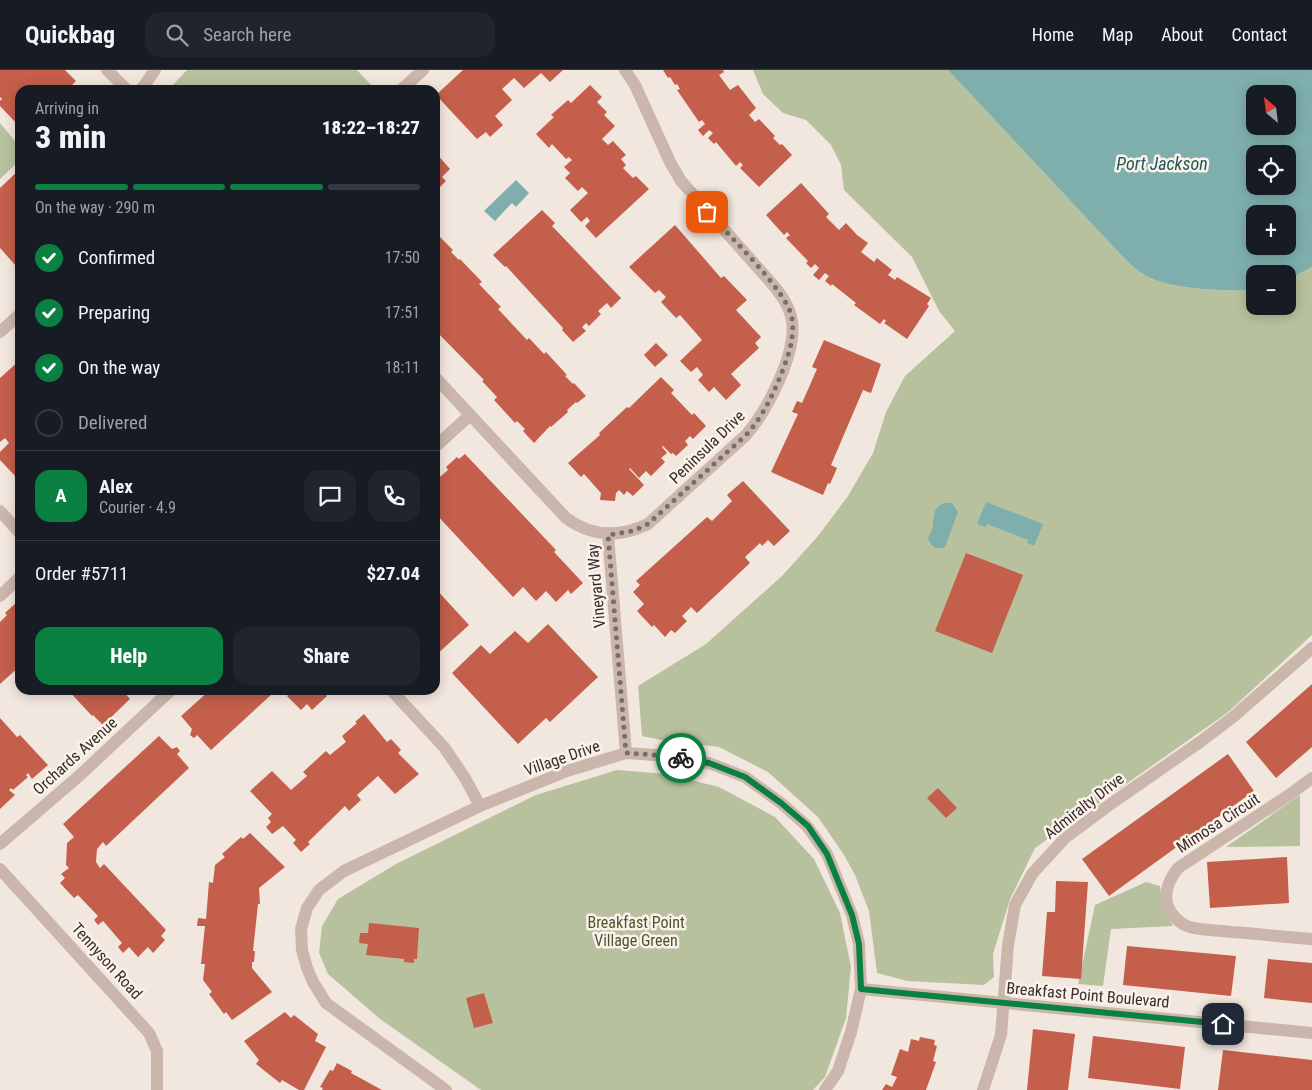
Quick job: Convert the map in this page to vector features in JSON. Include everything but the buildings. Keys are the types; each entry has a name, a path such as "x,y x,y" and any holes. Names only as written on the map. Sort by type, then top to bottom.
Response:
{"street":[{"path":"106,70 122,85"},
{"path":"144,85 155,70"},
{"path":"406,85 423,70"},
{"name":"Peninsula Drive","path":"608,535 633,531 648,524 758,422 768,406 791,347 793,334 792,316 785,301 774,286 681,181 670,162 635,86 625,70"},
{"path":"0,332 15,318"},
{"name":"Vineyard Way","path":"440,382 566,518 584,530 608,535 626,753"},
{"path":"440,442 470,415"},
{"path":"0,511 15,528"},
{"path":"0,596 15,582"},
{"name":"Admiralty Drive","path":"983,1090 1001,1035 1008,945 1015,905 1032,874 1065,838 1233,717 1312,648"},
{"name":"Orchards Avenue","path":"0,844 79,776 164,695"},
{"path":"396,695 444,747 465,778 480,806"},
{"name":"Village Drive","path":"446,1090 326,1003 306,968 302,950 301,929 307,908 319,890 344,871 480,806 567,771 626,753 669,756 709,763 745,777 781,803 808,826 827,854 852,915 859,944 861,989 851,1032 838,1071 825,1090"},
{"name":"Mimosa Circuit","path":"1312,778 1265,812 1178,868 1170,878 1166,891 1167,903 1172,914 1184,925 1203,929 1312,939"},
{"name":"Tennyson Road","path":"0,869 149,1033 157,1051 157,1090"},
{"name":"Breakfast Point Boulevard","path":"861,989 1312,1033"}],"green space":[{"path":"187,70 357,70 371,85 173,85"},
{"path":"753,70 948,70 1122,256 1134,268 1154,280 1182,287 1246,291 1246,315 1296,315 1296,276 1312,267 1312,635 1227,713 1035,848 1010,899 993,954 994,977 984,985 907,981 877,973 869,911 855,875 818,817 768,772 719,747 642,736 638,686 706,644 782,576 818,536 848,496 873,453 886,412 905,376 955,331 939,311 912,257 844,190 841,165 831,145 806,120 783,113 763,94"},
{"path":"0,123 15,141 15,165 0,179"},
{"name":"Breakfast Point Village Green","path":"617,770 667,774 719,787 775,817 814,859 840,913 851,967 846,1018 825,1077 813,1090 481,1090 380,1019 328,974 319,953 322,926 338,899 396,864 536,795"},
{"path":"1300,795 1300,846 1226,847"},
{"path":"1146,882 1160,886 1162,903 1173,926 1111,929 1103,986 1078,984 1095,905"}],"water":[{"name":"Port Jackson","path":"948,70 1312,70 1312,267 1296,276 1296,265 1246,265 1246,291 1213,290 1167,284 1154,280 1132,265"},
{"path":"516,180 529,193 516,207 512,203 495,221 484,211"},
{"path":"986,502 1043,524 1034,546 1027,543 1028,540 987,524 985,527 977,524"},
{"path":"944,503 952,503 958,512 945,547 936,548 928,538 935,512"}],"way so far":[{"path":"681,758 626,753 608,535 633,531 648,524 758,422 768,406 786,361 793,334 792,316 785,301 774,286 707,212"}],"route":[{"path":"681,758 709,763 745,777 781,803 808,826 827,854 852,915 859,944 861,989 1223,1024"}]}
